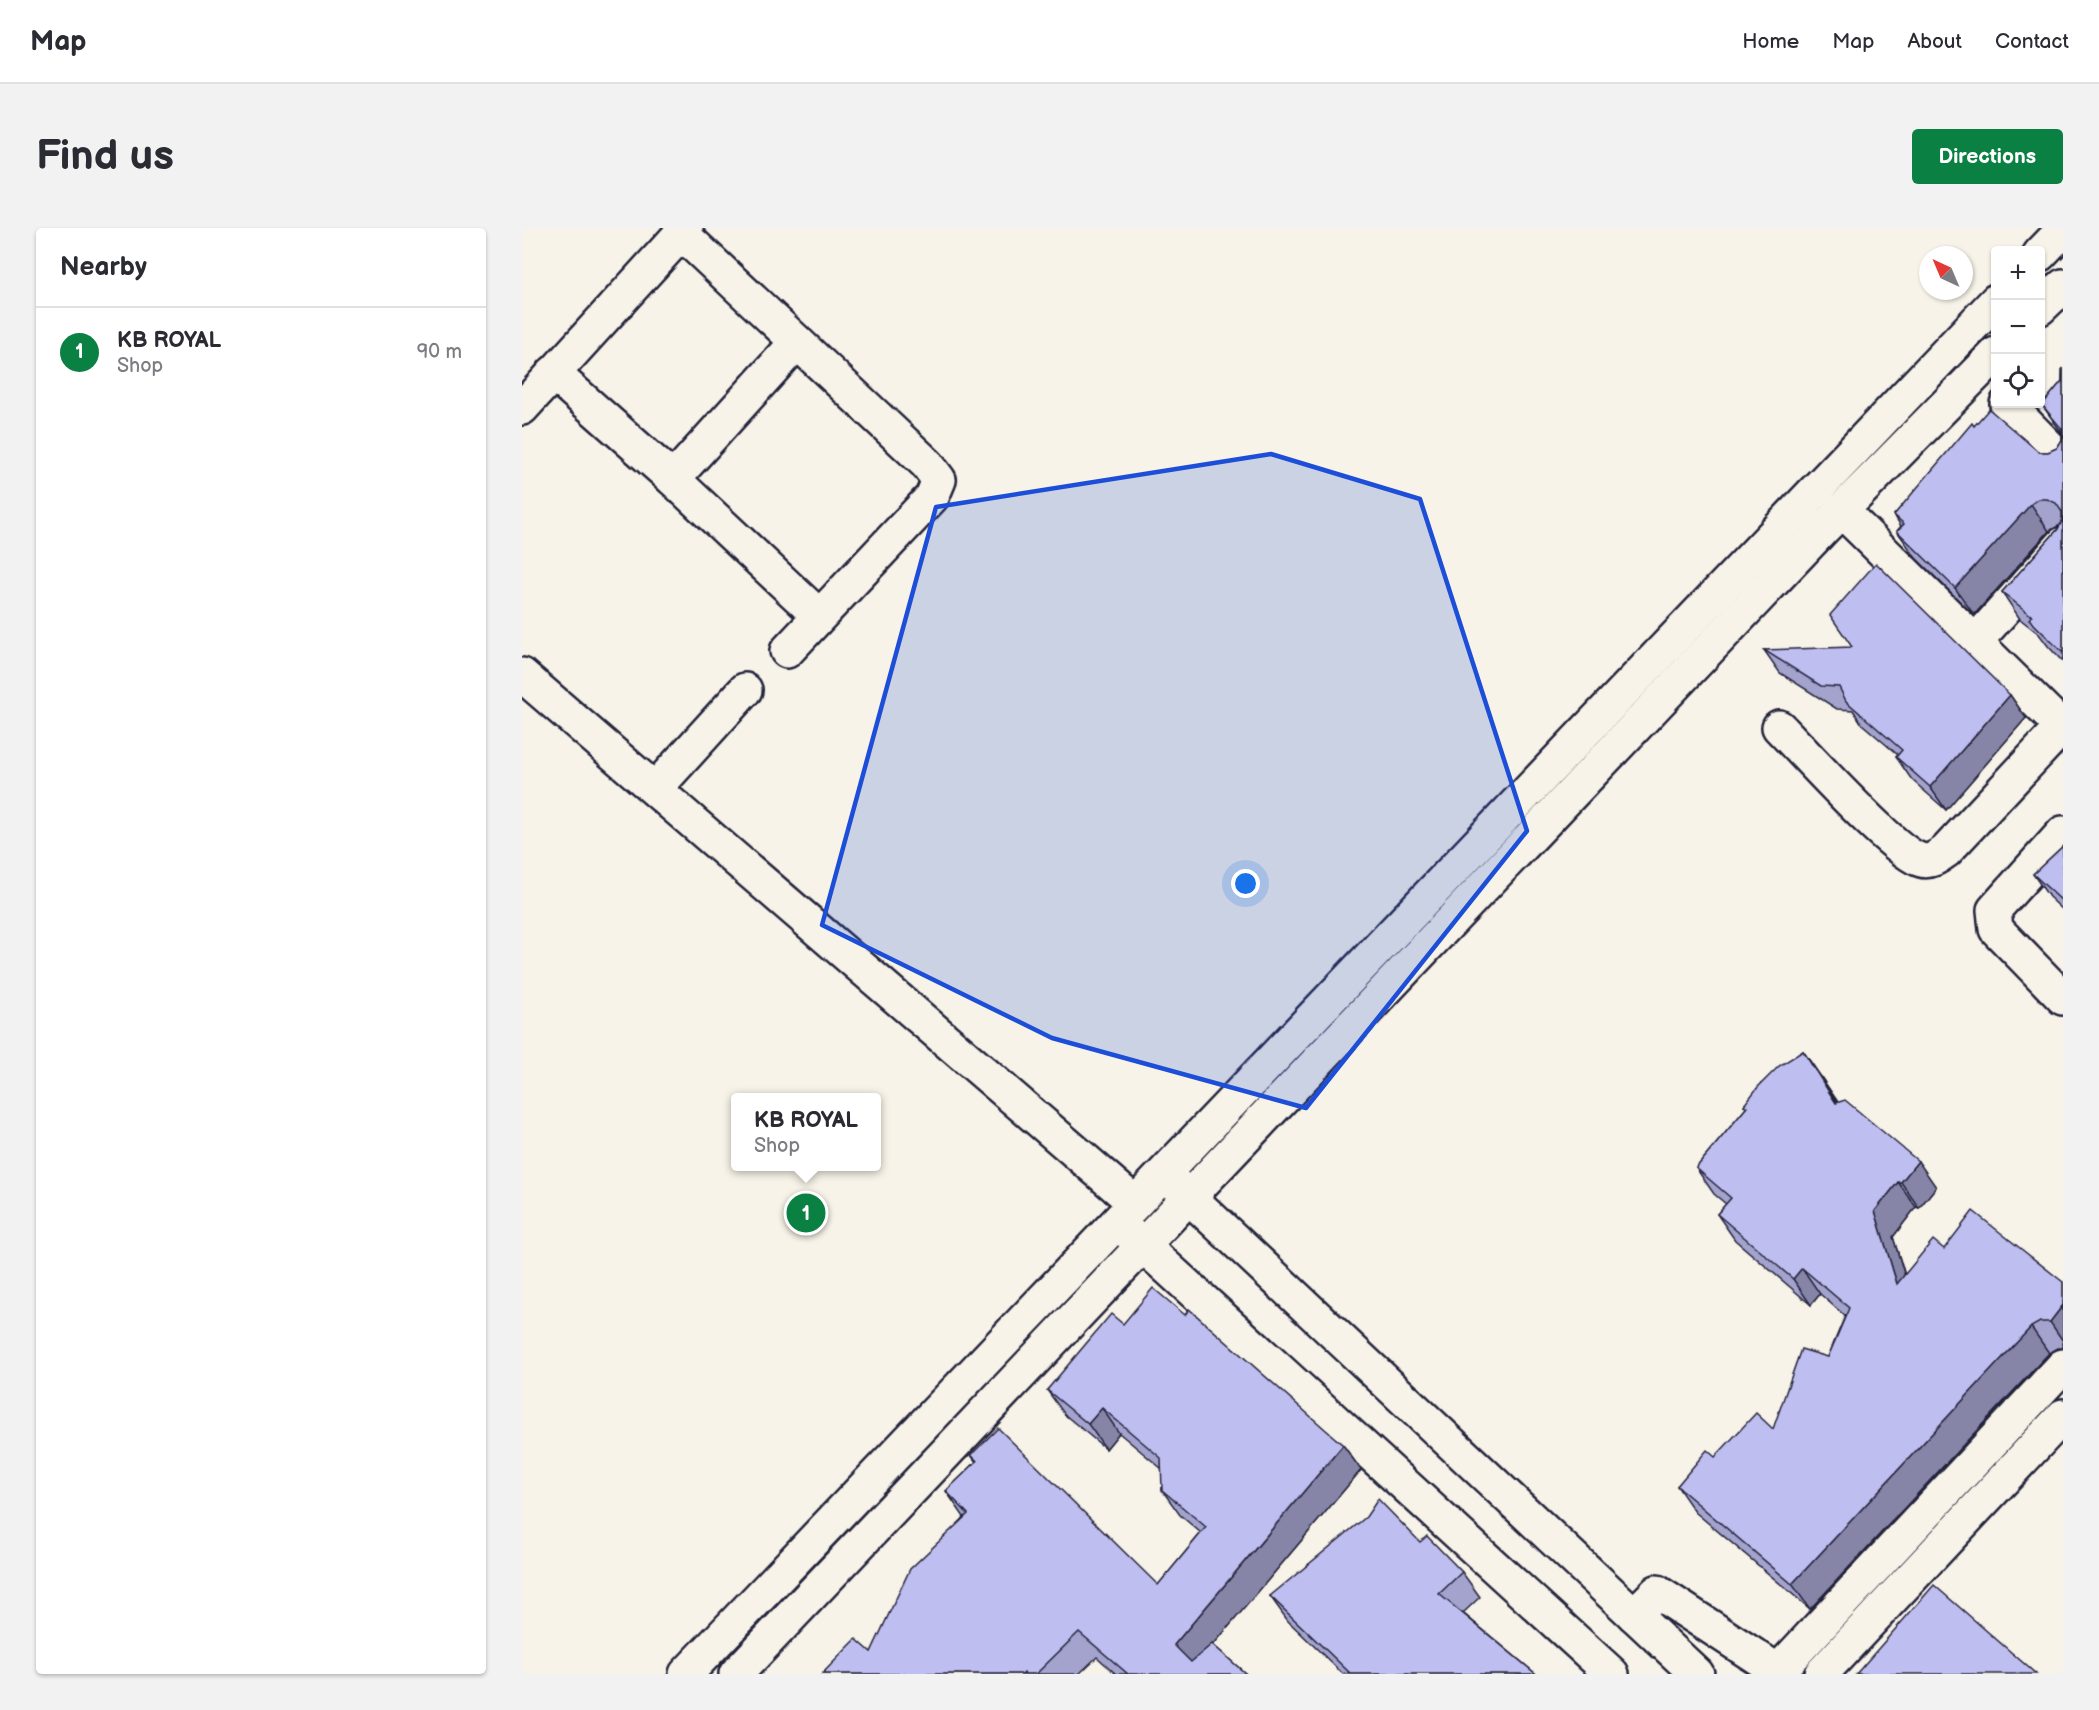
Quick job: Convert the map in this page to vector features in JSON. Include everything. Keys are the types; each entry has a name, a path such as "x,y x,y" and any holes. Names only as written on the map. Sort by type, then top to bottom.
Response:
{"street":[{"path":"2045,249 2063,230"},
{"path":"522,408 684,231 797,342 927,464 939,480 932,497 818,615 787,651"},
{"path":"2045,303 2063,286"},
{"path":"686,1674 1991,305"},
{"path":"673,479 797,342"},
{"path":"736,1674 1841,510 1989,373"},
{"path":"554,374 673,479 818,615"},
{"path":"2016,408 2045,421 2063,461"},
{"path":"1779,727 1885,834 1906,852 1922,860 1934,860 1946,850 2063,728 1841,510"},
{"path":"1975,642 2063,544"},
{"path":"522,675 655,789 1126,1212 1141,1245 1612,1674"},
{"path":"655,789 745,690"},
{"path":"2063,834 1994,910 1996,929 2063,998"},
{"path":"1165,1174 1697,1674"},
{"path":"1634,1615 1657,1592 1780,1672 2063,1365"},
{"path":"1821,1674 2063,1416"}],"highlighted area":[{"path":"1271,454 1420,499 1527,831 1306,1108 1052,1038 822,925 936,507"}],"building":[{"path":"2063,368 2063,653 2029,619 2032,616 2002,592 2058,529 2062,521 2062,512 2056,503 2047,499 2039,499 2031,504 1955,588 1897,531 1904,524 1894,515 1972,423 1974,426 1989,409 2039,452 2048,452 2057,448 2062,440 2062,429 2044,408 2045,401 2062,381"},
{"path":"1876,563 2010,695 1930,787 1896,757 1902,750 1846,701 1839,687 1821,686 1764,650 1852,647 1830,615"},
{"path":"2063,846 2063,902 2033,874"},
{"path":"1803,1051 1836,1103 1845,1100 1918,1161 1875,1211 1897,1284 1933,1240 1944,1249 1973,1211 2063,1282 2063,1305 2050,1322 2040,1322 2031,1327 1792,1584 1677,1486 1707,1450 1715,1457 1756,1413 1773,1429 1801,1349 1828,1357 1849,1308 1802,1268 1793,1279 1717,1214 1731,1198 1696,1168 1747,1107 1744,1105 1758,1087 1779,1066"},
{"path":"1153,1288 1185,1315 1189,1309 1343,1445 1174,1645 1191,1662 1212,1644 1246,1674 1128,1674 1079,1632 1036,1674 1025,1674 1024,1672 1022,1674 822,1674 856,1639 871,1652 910,1569 968,1514 946,1491 977,1461 971,1455 998,1428 1158,1585 1206,1527 1162,1490 1161,1458 1102,1408 1088,1424 1047,1390 1111,1314 1123,1324"},
{"path":"1378,1499 1420,1542 1427,1536 1462,1572 1439,1594 1536,1674 1351,1674 1270,1596 1366,1517"},
{"path":"1934,1585 2036,1674 1856,1674"}],"place":[{"name":"KB ROYAL","path":"806,1213"}]}
